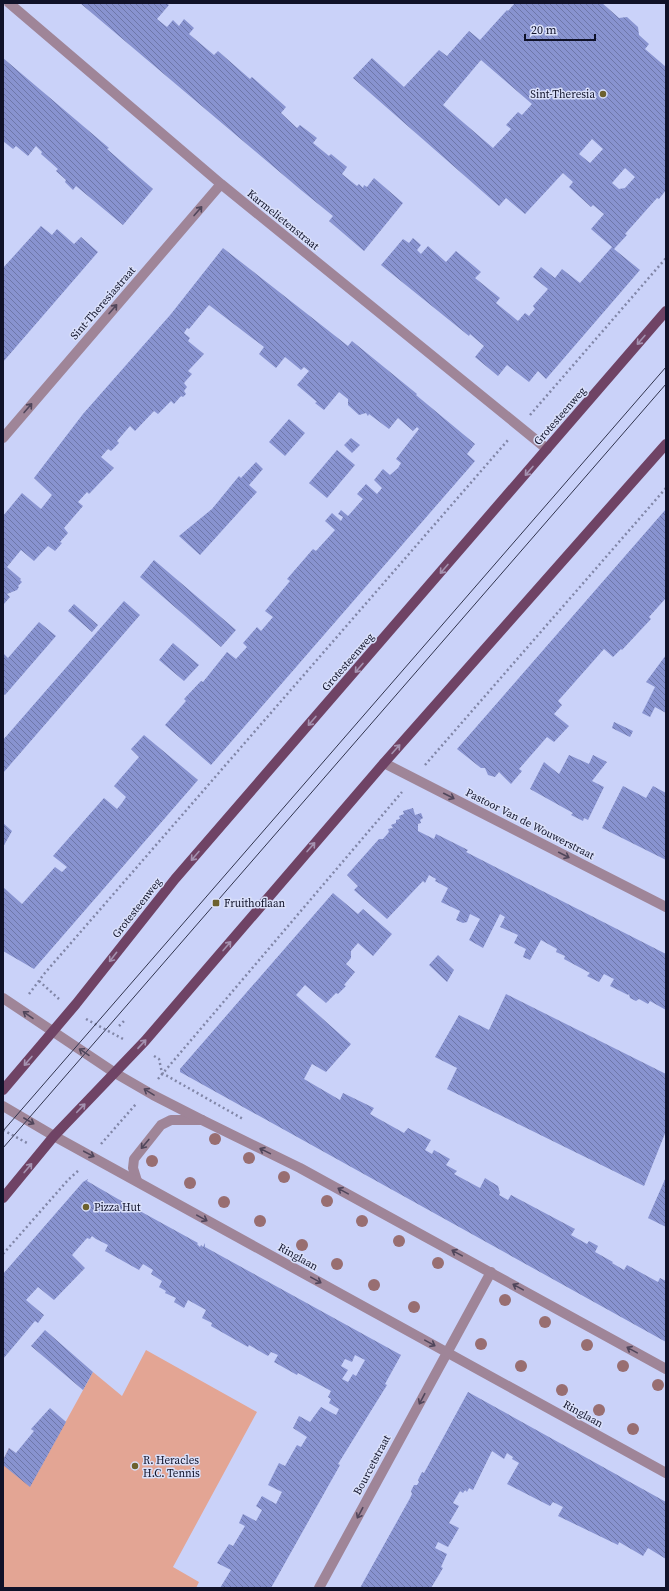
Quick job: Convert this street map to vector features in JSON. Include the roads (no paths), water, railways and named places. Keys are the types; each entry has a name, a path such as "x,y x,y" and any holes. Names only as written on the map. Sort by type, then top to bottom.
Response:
{"main road":[{"name":"Grotesteenweg","path":"3,1090 53,1032 175,879 666,311"},
{"path":"3,1198 54,1136 145,1041 384,763 666,444"}],"street":[{"name":"Karmelietenstraat","path":"9,3 220,184 547,449"},
{"name":"Sint-Theresiastraat","path":"3,438 220,184"},
{"name":"Pastoor Van de Wouwerstraat","path":"384,763 666,907"},
{"path":"3,998 53,1032 147,1091 300,1168 666,1369"},
{"name":"Ringlaan","path":"3,1106 54,1136 666,1474"},
{"path":"137,1182 133,1168 134,1159 161,1125 171,1120 202,1120"},
{"path":"447,1353 491,1272"},
{"name":"Bourcetstraat","path":"319,1588 447,1353"}],"tram line":[{"path":"3,1131 666,367"},
{"path":"3,1148 666,384"}],"place":[{"name":"Sint-Theresia","path":"603,94"},
{"name":"Fruithoflaan","path":"216,903"},
{"name":"Pizza Hut","path":"86,1207"},
{"name":"R. Heracles H.C. Tennis","path":"135,1466"}]}
